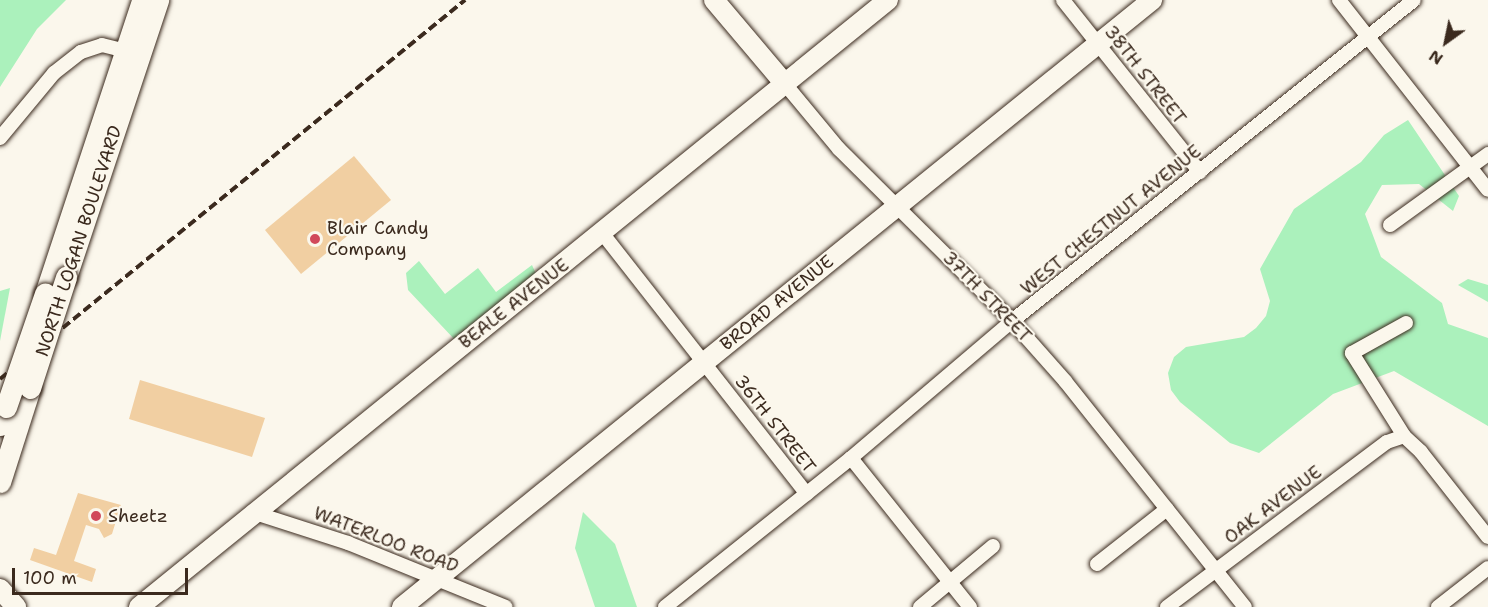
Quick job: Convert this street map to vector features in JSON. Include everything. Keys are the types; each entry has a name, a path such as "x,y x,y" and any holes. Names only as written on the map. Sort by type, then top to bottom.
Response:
{"main road":[{"name":"NORTH LOGAN BOULEVARD","path":"0,482 66,277 133,53 142,0"},
{"name":"NORTH LOGAN BOULEVARD","path":"3,416 133,53 158,0"}],"street":[{"name":"37TH STREET","path":"714,0 839,148 1012,321 1245,607"},
{"name":"BEALE AVENUE","path":"139,607 252,512 603,234 888,0"},
{"name":"38TH STREET","path":"1063,0 1200,172"},
{"name":"BROAD AVENUE","path":"402,607 1152,0"},
{"path":"1339,0 1488,190"},
{"name":"WEST CHESTNUT AVENUE","path":"665,607 851,458 1012,321 1414,0"},
{"path":"0,138 54,73 81,52 102,45 133,53"},
{"path":"1390,225 1472,168 1488,154"},
{"name":"36TH STREET","path":"603,234 807,494"},
{"path":"1406,323 1352,353 1404,436 1421,452 1488,537"},
{"name":"OAK AVENUE","path":"1167,607 1388,442 1404,436"},
{"path":"851,458 970,607"},
{"path":"1097,564 1167,509"},
{"name":"WATERLOO ROAD","path":"252,512 348,543 506,607"},
{"path":"920,607 993,546"},
{"path":"1438,607 1488,568"},
{"path":"0,589 16,607"}],"green space":[{"path":"0,0 66,0 37,29 0,87"},
{"path":"1408,120 1459,196 1453,211 1419,184 1382,185 1365,214 1381,257 1442,303 1448,324 1488,338 1488,426 1394,371 1333,394 1259,453 1230,443 1180,402 1171,390 1168,373 1174,357 1186,347 1244,337 1256,328 1266,316 1270,301 1260,269 1294,209 1361,162 1384,135"},
{"path":"419,261 445,294 478,268 496,292 532,265 537,276 455,340 408,290 406,273"},
{"path":"1468,279 1488,285 1488,302 1458,285"},
{"path":"10,288 0,341 0,291"},
{"path":"583,512 615,544 637,607 595,607 575,548"}],"building":[{"path":"354,156 391,200 301,274 265,230"},
{"path":"140,380 265,418 252,457 129,419"},
{"name":"Sheetz","path":"78,493 121,505 112,534 104,538 99,529 86,525 74,561 96,569 92,582 30,560 34,548 56,555"}],"railway":[{"path":"0,379 465,0"}],"place":[{"name":"Blair Candy Company","path":"315,239"},
{"name":"Sheetz","path":"96,516"}]}
